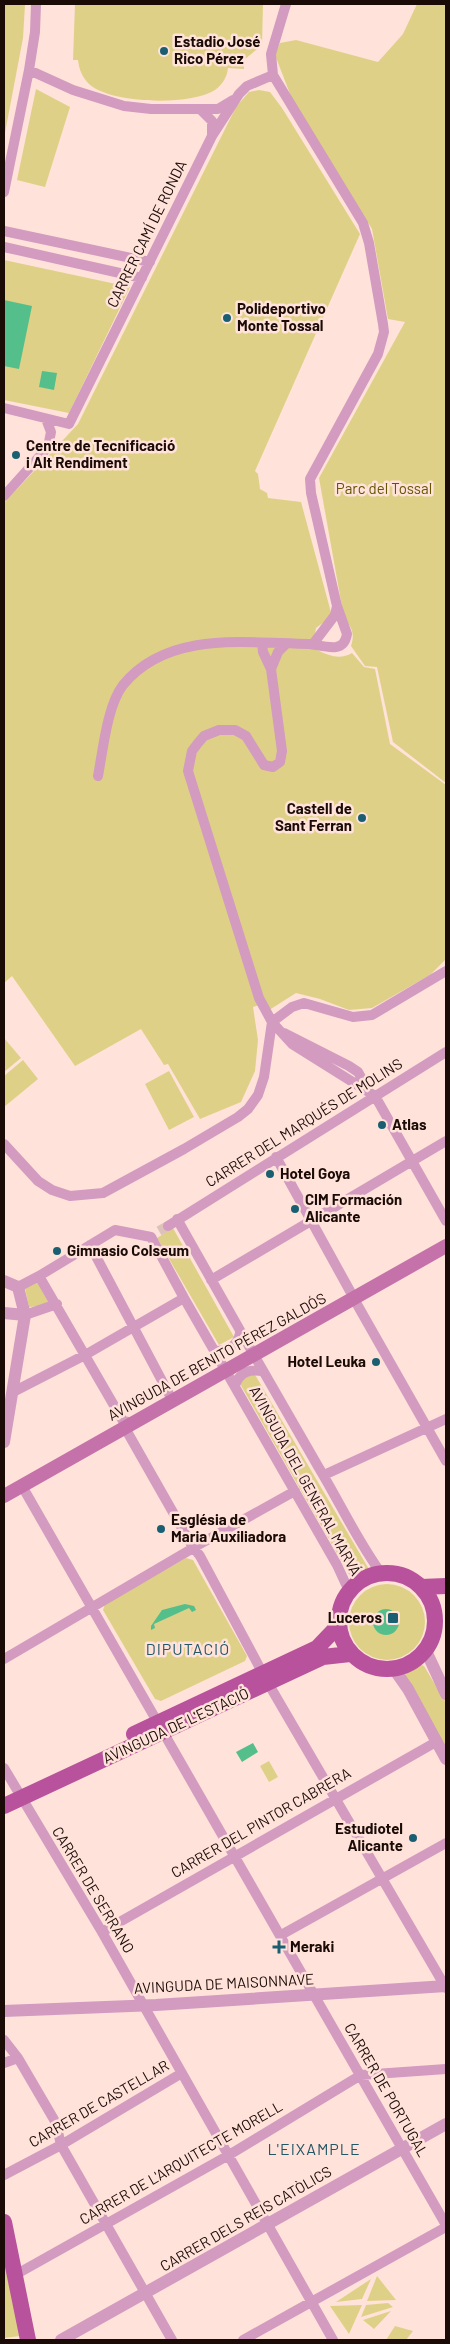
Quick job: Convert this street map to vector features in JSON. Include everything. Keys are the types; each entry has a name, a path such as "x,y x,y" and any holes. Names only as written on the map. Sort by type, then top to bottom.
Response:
{"main road":[{"name":"AVINGUDA DE BENITO PÉREZ GALDÓS","path":"4,1496 352,1295 446,1238"},
{"name":"AVINGUDA DE BENITO PÉREZ GALDÓS","path":"352,1295 446,1246"},
{"name":"AVINGUDA DE BENITO PÉREZ GALDÓS","path":"4,1488 127,1424 170,1394 225,1367"},
{"path":"436,1624 430,1598 421,1587 405,1577 394,1573 381,1573 362,1580 349,1591 339,1610 338,1626 342,1642 350,1654 372,1667 394,1669 411,1663 426,1651 432,1640 436,1624 446,1608"},
{"path":"421,1587 446,1586"},
{"name":"AVINGUDA DE L'ESTACIÓ","path":"265,1678 316,1648 338,1626"},
{"name":"AVINGUDA DE L'ESTACIÓ","path":"4,1806 13,1795 265,1678 323,1657 350,1654"},
{"path":"4,2222 28,2340"}],"street":[{"path":"4,192 29,70 35,32 36,4"},
{"path":"98,776 116,695 133,676 162,656 186,647 214,643 312,644 332,647 341,646 346,639 346,629 337,606 311,493 310,479 378,354 384,332 369,243 363,223 273,75 271,54 286,4"},
{"path":"29,70 73,90 124,106 151,109 200,110 224,107 239,94"},
{"name":"CARRER CAMÍ DE RONDA","path":"46,420 69,424 212,136 239,94 247,86 273,75"},
{"path":"200,110 212,121 212,136"},
{"path":"4,231 150,262"},
{"path":"4,247 142,278"},
{"path":"4,408 46,420 51,432 48,447 4,496"},
{"path":"312,644 335,615 337,606"},
{"path":"326,627 339,623 346,629"},
{"path":"326,627 324,641 332,647"},
{"path":"262,643 263,652 271,669 282,751 280,762 273,767 264,765 246,736 235,730 219,730 204,736 198,743 192,751 188,771 217,860 248,968 259,998 272,1022 281,1032 294,1037 358,1072 446,1221"},
{"path":"271,669 278,652 286,644"},
{"path":"4,1144 38,1181 52,1190 70,1196 103,1193 184,1149 248,1109 258,1095 264,1077 272,1022 292,1007 304,1003 353,1017 372,1015 446,970"},
{"name":"CARRER DEL MARQUÉS DE MOLINS","path":"177,1219 276,1157 371,1093 446,1052"},
{"path":"211,1280 446,1141"},
{"path":"276,1157 446,1461"},
{"path":"4,1281 18,1286 39,1276 115,1230 159,1231 177,1219"},
{"name":"AVINGUDA DEL GENERAL MARVÁ","path":"177,1219 240,1333 324,1475 363,1549 381,1573"},
{"name":"AVINGUDA DEL GENERAL MARVÁ","path":"159,1231 184,1298 337,1565 349,1591"},
{"path":"90,1245 170,1394"},
{"path":"39,1276 127,1424 265,1678 446,1987"},
{"path":"4,1442 25,1315 18,1286"},
{"path":"13,1392 85,1355 184,1298"},
{"path":"4,1313 25,1315 57,1304"},
{"path":"215,1351 227,1350 235,1344 240,1333"},
{"name":"AVINGUDA DEL GENERAL MARVÁ","path":"235,1385 245,1372 262,1371"},
{"path":"324,1475 446,1419"},
{"name":"CARRER DE PORTUGAL","path":"22,1486 94,1608 446,2226"},
{"path":"4,1659 295,1491"},
{"path":"426,1651 446,1694"},
{"path":"394,1669 407,1688 446,1759"},
{"name":"CARRER DEL PINTOR CABRERA","path":"102,1932 436,1742"},
{"name":"CARRER DE SERRANO","path":"4,1768 13,1795 102,1932 333,2340"},
{"path":"281,1935 446,1843"},
{"name":"AVINGUDA DE MAISONNAVE","path":"4,2011 446,1987"},
{"path":"4,2040 18,2058 56,2123 61,2145 172,2340"},
{"path":"4,2063 18,2058"},
{"path":"361,2075 446,2069"},
{"name":"CARRER DE CASTELLAR","path":"4,2175 61,2145 182,2073"},
{"name":"CARRER DE L'ARQUITECTE MORELL","path":"15,2275 229,2155 361,2075"},
{"name":"CARRER DELS REIS CATÒLICS","path":"61,2340 446,2124"},
{"path":"243,2340 446,2226"}],"green space":[{"path":"4,4 25,5 23,38 4,138"},
{"name":"Estadio José Rico Pérez","path":"75,4 263,4 262,45 244,60 244,69 228,68 226,77 220,85 215,90 203,95 188,99 170,100 132,99 114,96 100,91 89,84 81,73 78,60 73,60"},
{"name":"Parc del Tossal","path":"417,4 446,4 446,783 393,742 377,667 365,666 351,646 353,634 344,618 319,478 405,322 388,319 372,229 292,99 275,55 280,43 296,40 378,62 403,34"},
{"path":"36,89 70,107 45,187 17,180"},
{"path":"259,90 270,92 282,108 360,234 255,471 258,474 260,489 267,493 268,498 301,502 332,616 316,628 314,639 317,650 335,656 352,653 364,667 375,669 390,744 446,785 445,960 430,975 372,1008 349,1010 320,999 296,993 266,1012 262,1004 253,1007 258,1040 255,1071 241,1102 200,1119 168,1064 164,1065 141,1029 75,1066 12,976 4,983 4,503 78,424 236,107 249,92"},
{"path":"4,260 130,287 69,413 4,400"},
{"path":"4,1038 21,1058 4,1072"},
{"path":"23,1060 38,1079 4,1107 4,1076"},
{"path":"169,1071 194,1117 169,1130 145,1084"},
{"path":"173,1228 234,1337 219,1345 157,1238"},
{"path":"39,1280 52,1301 42,1306 29,1307 25,1288"},
{"path":"254,1373 370,1571 351,1578 239,1382"},
{"path":"186,1558 193,1560 247,1656 245,1661 161,1701 155,1699 103,1610 105,1604"},
{"path":"380,1584 394,1584 408,1590 419,1601 423,1607 425,1622 423,1637 414,1649 402,1658 380,1660 366,1654 355,1643 349,1629 349,1615 355,1601 366,1590"},
{"path":"420,1664 424,1666 446,1703 446,1747 405,1676 406,1671"},
{"path":"269,1761 278,1777 269,1782 260,1766"},
{"path":"4,2251 20,2336 4,2338"},
{"path":"377,2276 396,2300 367,2301"},
{"path":"371,2279 362,2299 336,2302"},
{"path":"388,2303 393,2307 361,2317 366,2305"},
{"path":"362,2305 349,2334 330,2306"},
{"path":"391,2311 374,2329 363,2320"},
{"path":"395,2326 413,2331 406,2340 386,2340"}],"shaded area":[{"path":"4,300 32,306 19,369 4,366"},
{"path":"42,371 57,373 54,390 39,387"},
{"path":"185,1604 194,1606 196,1610 192,1612 189,1608 154,1624 155,1628 151,1630 151,1626 162,1610"},
{"path":"386,1609 395,1613 399,1622 395,1631 386,1635 377,1631 373,1622 377,1613"},
{"path":"253,1743 258,1752 242,1762 236,1752"}],"tunnel":[{"path":"159,1231 168,1226"}],"place":[{"name":"Estadio José Rico Pérez","path":"164,51"},
{"name":"Polideportivo Monte Tossal","path":"227,318"},
{"name":"Centre de Tecnificació i Alt Rendiment","path":"16,455"},
{"name":"Castell de Sant Ferran","path":"362,818"},
{"name":"Atlas","path":"382,1125"},
{"name":"Hotel Goya","path":"270,1174"},
{"name":"CIM Formación Alicante","path":"295,1209"},
{"name":"Gimnasio Colseum","path":"57,1251"},
{"name":"Hotel Leuka","path":"376,1362"},
{"name":"Església de Maria Auxiliadora","path":"161,1529"},
{"name":"Luceros","path":"393,1618"},
{"name":"Estudiotel Alicante","path":"413,1838"},
{"name":"Meraki","path":"279,1947"}],"district":[{"name":"DIPUTACIÓ","path":"188,1649"},
{"name":"L'EIXAMPLE","path":"314,2149"}]}
